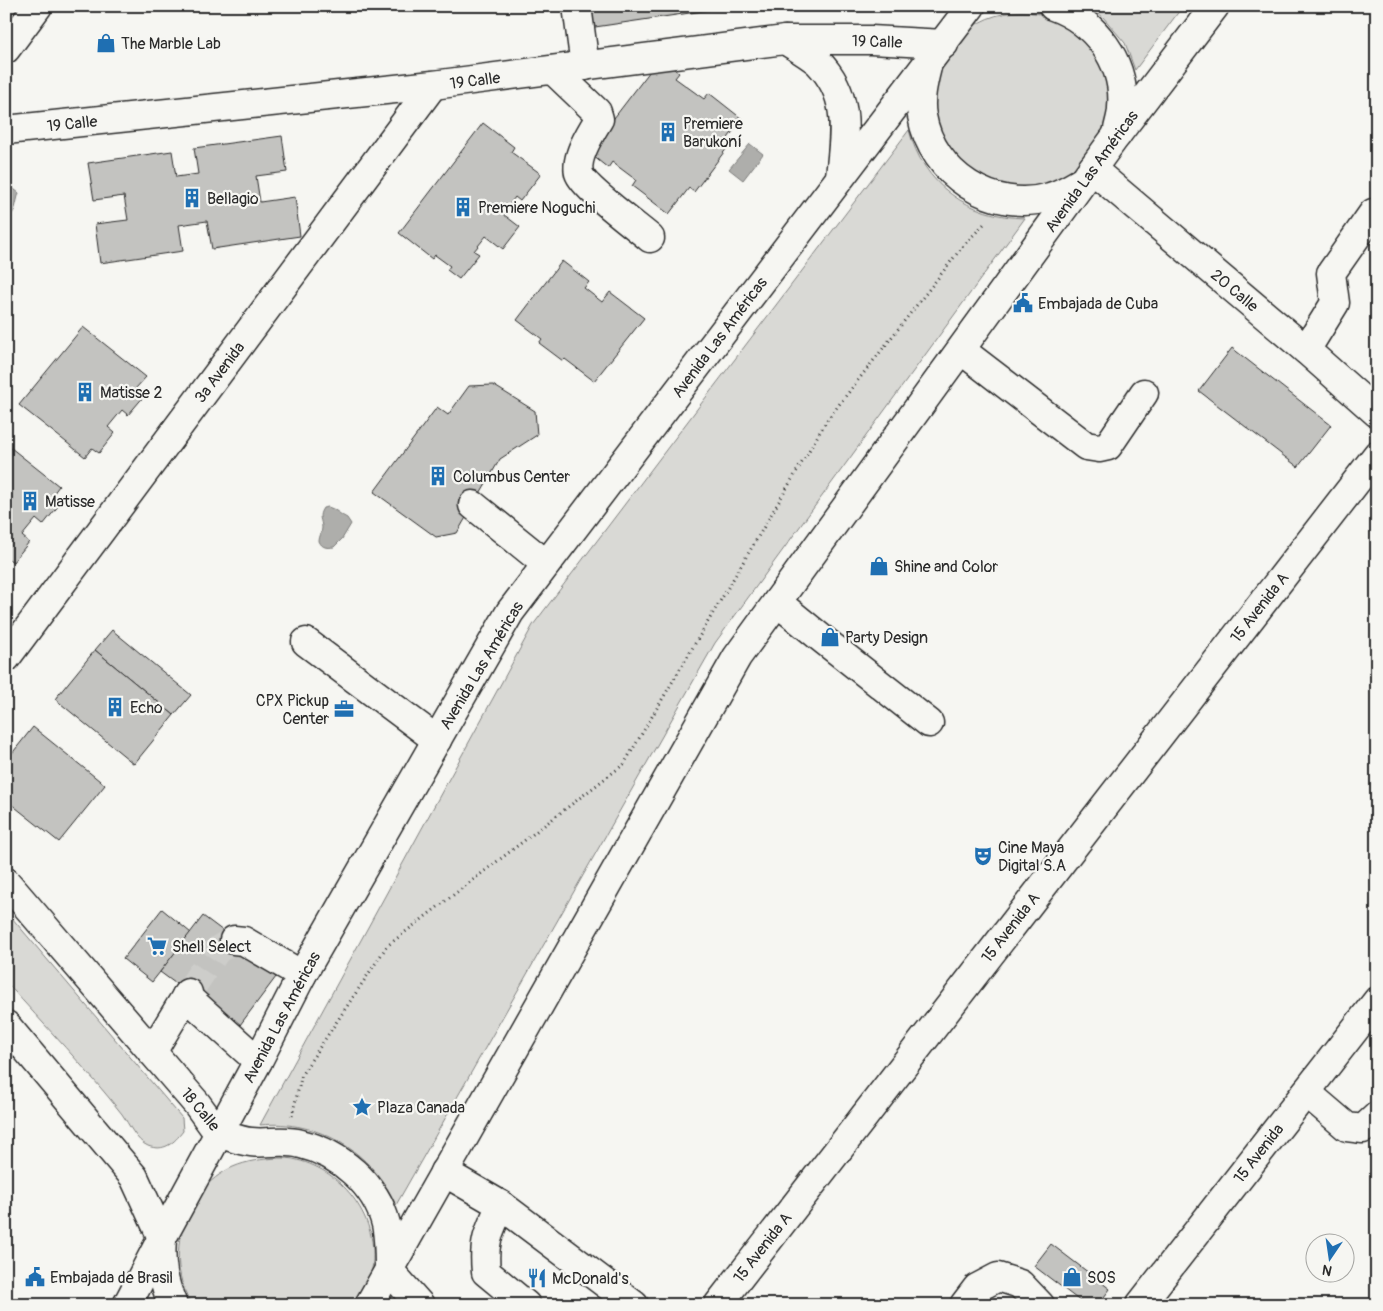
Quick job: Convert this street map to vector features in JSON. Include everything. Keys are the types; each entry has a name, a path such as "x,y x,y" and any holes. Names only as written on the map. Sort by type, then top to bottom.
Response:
{"street":[{"path":"6,50 38,6"},
{"path":"577,6 585,66"},
{"path":"1053,6 1069,12 1092,29 1110,52 1120,79 1121,88 1122,108 1116,136"},
{"name":"Avenida Las Américas","path":"369,1305 737,657 1116,136 1215,6"},
{"path":"966,14 1003,8"},
{"name":"Avenida Las Américas","path":"127,1305 302,975 510,612 966,14"},
{"path":"785,40 817,62 832,81 843,107 845,122 840,177"},
{"name":"19 Calle","path":"6,130 433,85 785,40 871,40 944,44"},
{"path":"927,66 922,90 922,116 930,141 943,163 961,180 984,193 1009,200 1029,201 1050,197 1068,189 1089,174"},
{"path":"553,70 597,112 598,119 579,158 579,173 587,185 650,238"},
{"name":"3a Avenida","path":"6,658 433,85"},
{"name":"20 Calle","path":"1089,174 1306,350 1377,413"},
{"path":"1306,350 1335,303 1331,273 1373,213"},
{"path":"961,350 1086,446 1098,448 1108,446 1144,393"},
{"name":"15 Avenida A","path":"718,1305 1377,455"},
{"path":"473,505 546,564"},
{"path":"777,602 929,723"},
{"path":"306,642 437,740"},
{"name":"18 Calle","path":"6,882 197,1104 218,1133 251,1142 286,1141 301,1144 324,1152 345,1164 362,1181 376,1200 385,1222 390,1246 389,1270"},
{"path":"234,940 244,941 302,975"},
{"path":"152,1052 187,995 258,1061"},
{"name":"15 Avenida","path":"1140,1305 1377,1001"},
{"path":"6,1025 134,1177 162,1238 164,1283 172,1305"},
{"path":"1306,1092 1347,1127 1363,1129 1377,1116"},
{"path":"444,1172 501,1206 634,1305"},
{"path":"501,1206 487,1235 484,1254 486,1272 526,1305"},
{"path":"389,1270 420,1305"},
{"path":"964,1305 976,1288 998,1277 1020,1284 1040,1305"}],"path":[{"path":"286,1141 302,1074 387,946 624,764 827,420 963,246 1009,200"}],"shaded area":[{"path":"1089,6 1183,6 1135,70 1125,43 1103,17"},
{"path":"1021,12 1055,19 1077,32 1089,44 1102,66 1109,100 1102,134 1089,156 1077,168 1055,181 1021,188 987,181 965,168 953,156 940,134 933,100 940,66 953,44 965,32 987,19"},
{"path":"909,130 916,150 925,167 937,182 951,194 985,212 1025,218 715,643 396,1205 386,1186 373,1169 341,1143 323,1134 303,1128 282,1125 260,1125 533,625"},
{"path":"750,144 763,154 743,180 729,169"},
{"path":"6,183 19,193 14,211 6,219"},
{"path":"328,507 347,518 351,524 342,539 334,547 325,547 319,541 322,528 320,514 323,508"},
{"path":"6,911 182,1118 183,1131 172,1143 159,1148 144,1144 94,1080 6,982"},
{"path":"278,1158 297,1160 314,1166 330,1175 355,1200 364,1216 370,1233 373,1251 372,1269 359,1305 192,1305 183,1287 179,1267 182,1227 190,1208 201,1192 215,1178 233,1167 244,1163"}],"building":[{"path":"586,6 713,6 710,10 595,27 591,26"},
{"name":"Premiere Barukoní","path":"660,58 679,73 675,78 704,99 709,93 742,119 723,145 727,148 694,192 689,188 669,214 632,186 636,180 612,162 608,168 588,152"},
{"name":"Premiere Noguchi","path":"483,123 514,147 511,152 541,174 520,201 515,197 503,214 520,227 503,249 486,236 474,251 479,254 459,279 447,270 450,266 435,255 432,259 399,233"},
{"name":"Bellagio","path":"282,136 287,172 256,176 260,202 295,197 300,236 212,249 207,221 179,225 183,251 100,263 95,224 128,220 124,196 94,200 88,163 172,151 176,177 198,174 194,148"},
{"name":"Premiere Noguchi","path":"562,261 589,282 584,288 602,302 610,292 644,318 594,381 565,359 563,361 539,343 542,339 517,320"},
{"name":"Matisse 2","path":"83,327 146,377 136,388 145,395 128,415 122,410 108,427 115,433 99,453 92,448 85,457 19,405"},
{"path":"1232,348 1331,425 1298,467 1199,391"},
{"name":"Columbus Center","path":"493,385 535,411 537,435 500,459 457,533 436,537 374,492 437,407 448,415 469,386"},
{"name":"Matisse","path":"6,444 59,486 50,498 59,505 43,525 36,519 22,536 29,542 13,562 6,557"},
{"path":"112,630 191,695 174,715 95,650"},
{"name":"Echo","path":"95,650 174,715 134,764 55,699"},
{"path":"33,727 105,785 59,842 6,800 6,761"},
{"name":"Shell Select","path":"162,909 191,933 152,982 123,959"},
{"path":"203,916 279,973 237,1029 160,972"},
{"name":"SOS","path":"1051,1244 1110,1289 1098,1305 1085,1305 1034,1266"}],"tunnel":[{"path":"188,993 217,950 234,940"}],"place":[{"name":"The Marble Lab","path":"106,43"},
{"name":"Premiere Barukoní","path":"668,132"},
{"name":"Bellagio","path":"192,198"},
{"name":"Premiere Noguchi","path":"463,207"},
{"name":"Embajada de Cuba","path":"1023,303"},
{"name":"Matisse 2","path":"85,392"},
{"name":"Columbus Center","path":"438,476"},
{"name":"Matisse","path":"30,501"},
{"name":"Shine and Color","path":"879,566"},
{"name":"Party Design","path":"830,637"},
{"name":"Echo","path":"115,707"},
{"name":"CPX Pickup Center","path":"344,709"},
{"name":"Cine Maya Digital S.A","path":"983,856"},
{"name":"Shell Select","path":"157,946"},
{"name":"Plaza Canada","path":"362,1107"},
{"name":"Embajada de Brasil","path":"35,1277"},
{"name":"SOS","path":"1072,1277"},
{"name":"McDonald's","path":"537,1278"}]}
